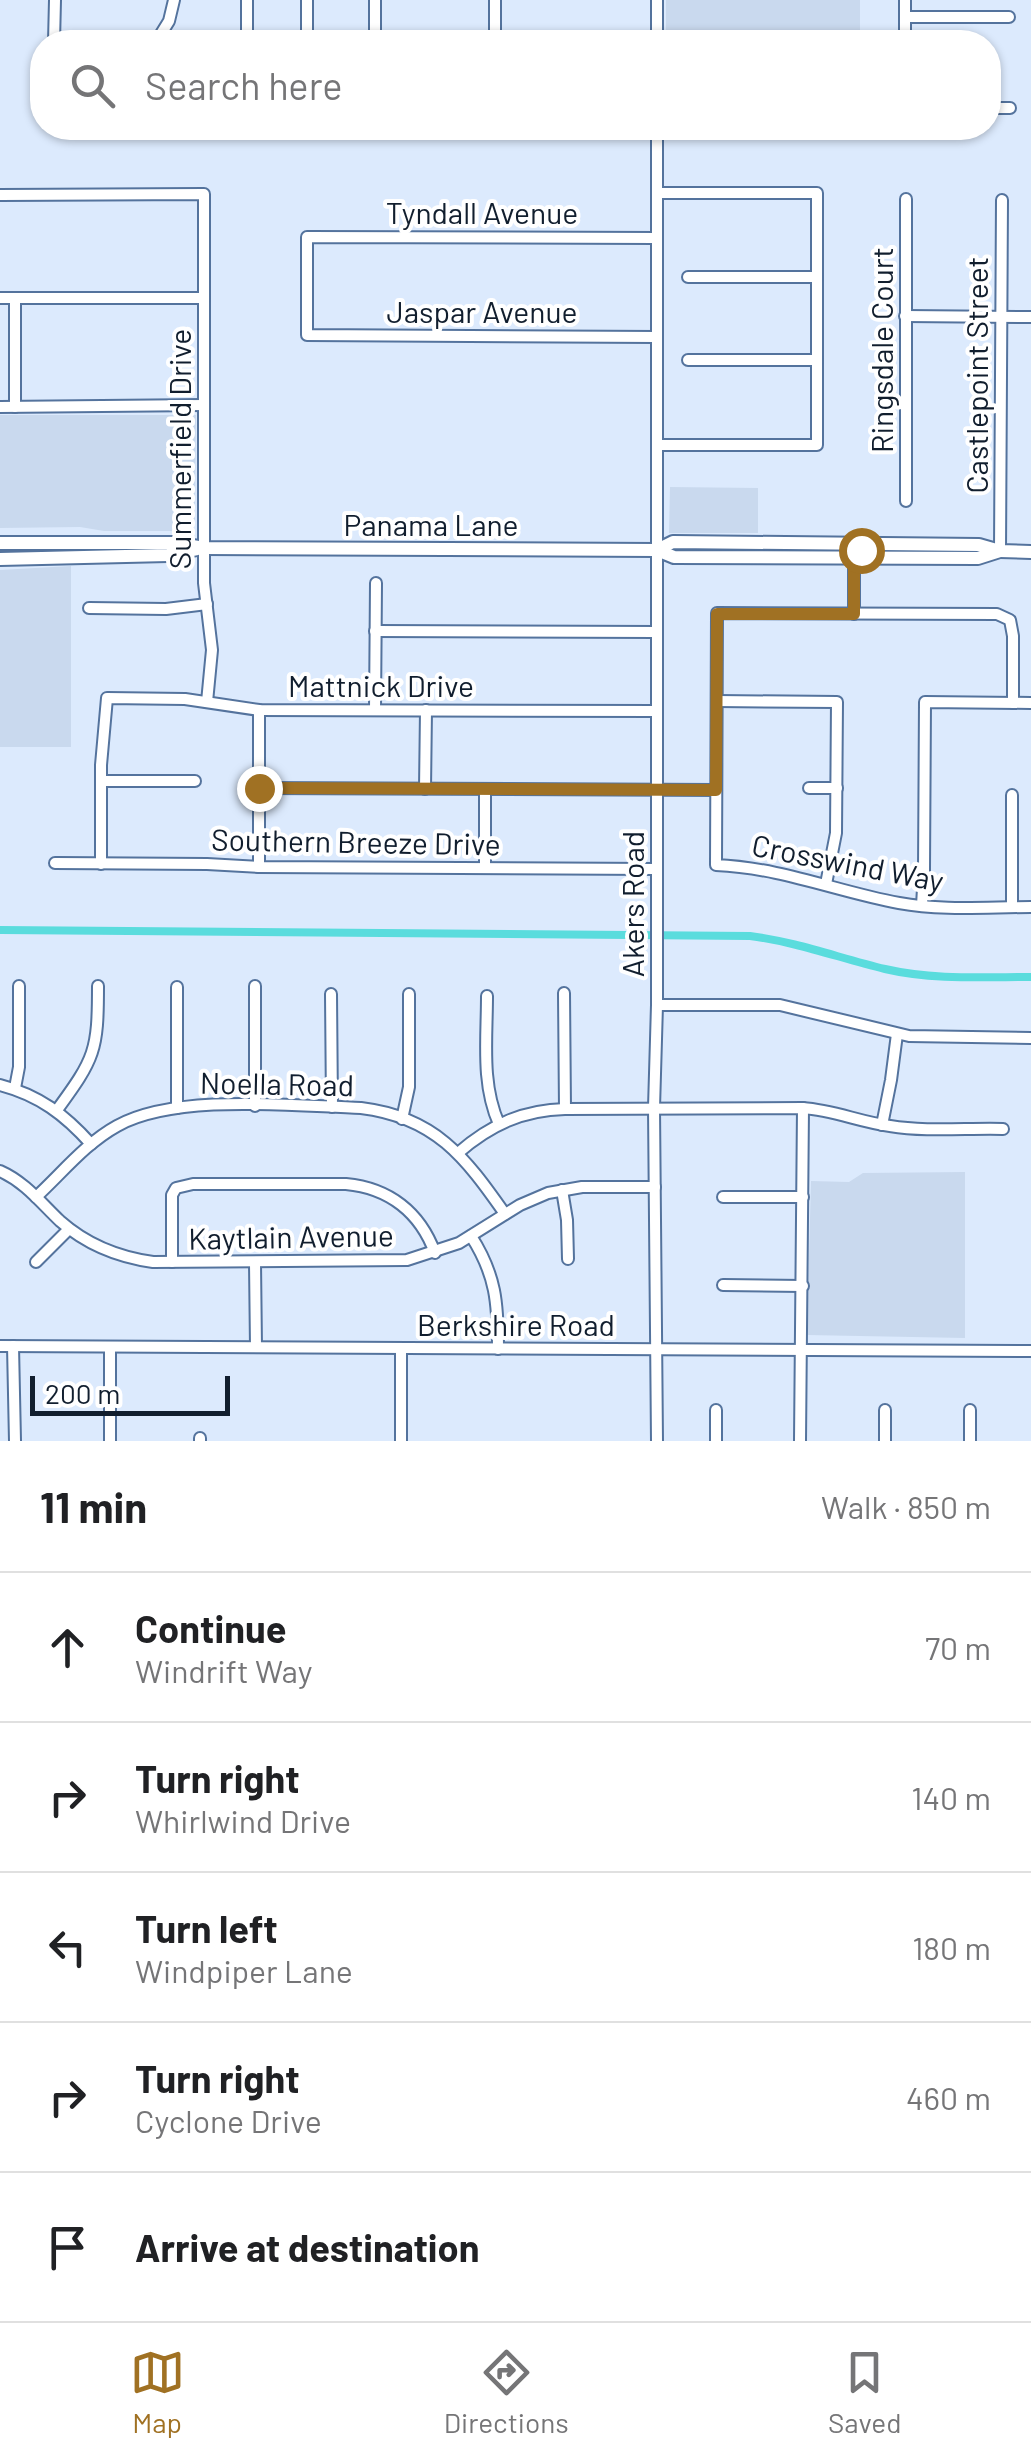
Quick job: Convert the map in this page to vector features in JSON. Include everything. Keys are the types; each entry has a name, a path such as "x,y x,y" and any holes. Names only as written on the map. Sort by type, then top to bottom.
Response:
{"main road":[{"path":"28,559 39,550 82,542"},
{"name":"Panama Lane","path":"656,550 673,542 979,545 1000,551 1031,552"},
{"name":"Panama Lane","path":"0,543 656,550 674,557 978,558 1000,551"},
{"path":"0,556 22,543"},
{"path":"854,556 861,550 910,544"},
{"name":"Panama Lane","path":"0,556 28,559 168,555 204,548"}],"street":[{"path":"54,30 55,0"},
{"path":"163,30 174,0"},
{"path":"247,0 247,30"},
{"path":"307,0 307,30"},
{"path":"375,0 375,30"},
{"path":"495,0 495,30"},
{"path":"656,0 656,30"},
{"path":"905,0 905,30"},
{"path":"905,17 1009,17"},
{"path":"1001,108 1010,108"},
{"name":"Akers Road","path":"657,140 657,1441"},
{"path":"656,193 817,193 817,445 656,445"},
{"name":"Summerfield Drive","path":"0,195 204,194 204,583 212,650 206,702"},
{"name":"Ringsdale Court","path":"906,199 906,501"},
{"name":"Castlepoint Street","path":"1000,551 1002,200"},
{"name":"Tyndall Avenue","path":"307,336 307,236 656,238"},
{"path":"688,276 817,276"},
{"path":"0,298 204,298"},
{"path":"15,407 16,298"},
{"path":"905,316 1031,316"},
{"name":"Jaspar Avenue","path":"307,336 656,337"},
{"path":"688,360 817,360"},
{"path":"0,406 204,404"},
{"path":"854,556 854,614"},
{"path":"375,710 376,584"},
{"path":"89,608 166,609 208,604"},
{"path":"259,788 716,790 717,614 997,614 1010,620 1013,636 1013,703"},
{"path":"376,631 656,632"},
{"name":"Mattnick Drive","path":"101,781 107,698 184,699 259,710 656,711"},
{"path":"717,702 837,702 834,850 826,884"},
{"path":"922,906 925,702 1031,703"},
{"path":"259,710 259,867"},
{"path":"425,789 426,710"},
{"path":"101,864 101,781 195,781"},
{"path":"809,788 837,788"},
{"path":"485,789 485,868"},
{"name":"Crosswind Way","path":"716,790 716,865 761,869 922,906 1031,908"},
{"path":"1012,795 1012,907"},
{"name":"Southern Breeze Drive","path":"56,864 656,869"},
{"path":"14,1088 19,1067 20,986"},
{"path":"57,1110 92,1058 98,1032 98,986"},
{"path":"255,986 255,1106"},
{"path":"176,1108 177,987"},
{"path":"564,993 565,1108"},
{"path":"331,994 332,1108"},
{"path":"402,1119 409,1087 409,994"},
{"path":"487,996 488,1087 499,1124"},
{"path":"657,1005 780,1006 897,1034 1031,1038"},
{"path":"882,1125 897,1034"},
{"path":"0,1084 44,1101 92,1144"},
{"name":"Noella Road","path":"36,1197 92,1144 134,1118 176,1108 332,1108 375,1110 434,1134 474,1170 505,1214"},
{"path":"458,1152 499,1124 534,1112 565,1108 803,1108 906,1128 1002,1128"},
{"path":"800,1441 803,1108"},
{"name":"Kaytlain Avenue","path":"0,1170 24,1185 69,1229 94,1245 152,1262 393,1262 435,1253 534,1198 582,1187 655,1187"},
{"path":"172,1262 172,1195 176,1188 193,1184 346,1184 370,1188 413,1214 435,1253"},
{"path":"562,1190 568,1259"},
{"path":"723,1197 803,1197"},
{"path":"36,1262 69,1229"},
{"path":"471,1236 487,1262 496,1289 498,1348"},
{"path":"255,1262 256,1348"},
{"path":"723,1285 802,1286"},
{"name":"Berkshire Road","path":"0,1346 1031,1351"},
{"path":"13,1346 16,1441"},
{"path":"110,1347 110,1441"},
{"path":"400,1441 401,1348"},
{"path":"716,1410 716,1441"},
{"path":"885,1410 885,1441"},
{"path":"970,1410 970,1441"}],"shaded area":[{"path":"666,0 860,0 860,30 666,30"},
{"path":"0,415 196,415 195,525 189,531 0,528"},
{"path":"670,487 758,488 758,533 669,533"},
{"path":"71,566 71,747 0,747 0,570"},
{"path":"965,1172 965,1338 807,1335 811,1181 849,1182 863,1173"}],"waterway":[{"path":"0,930 750,936 903,973 1031,977"}],"route":[{"path":"259,788 716,790 717,614 854,614 854,556 861,550"}]}
